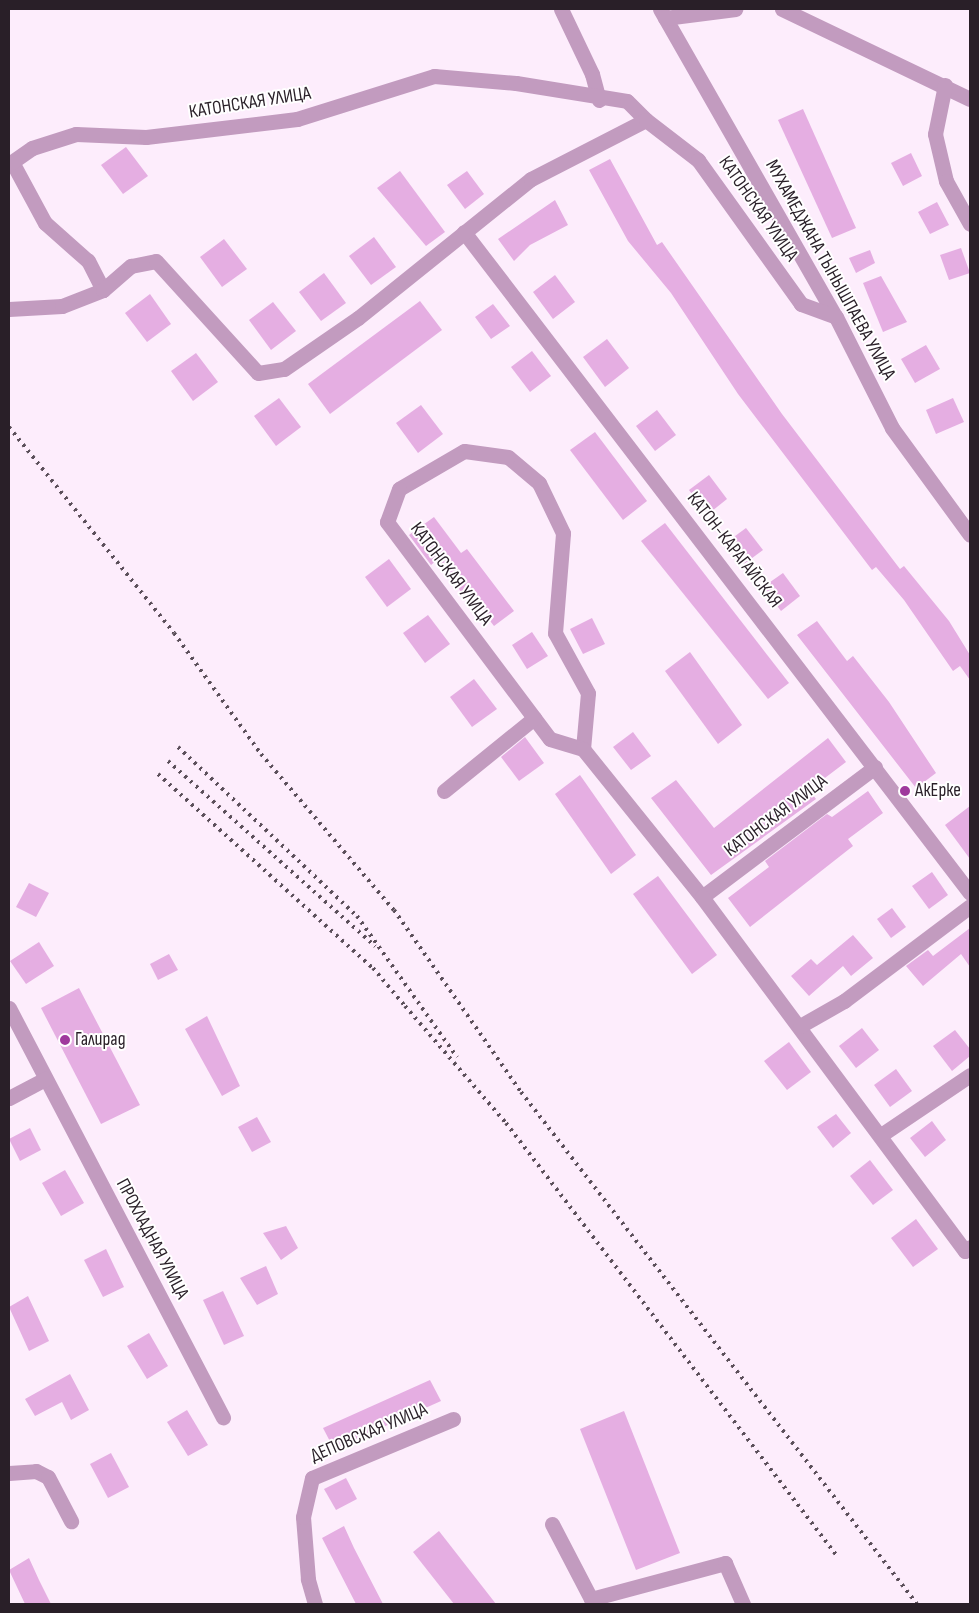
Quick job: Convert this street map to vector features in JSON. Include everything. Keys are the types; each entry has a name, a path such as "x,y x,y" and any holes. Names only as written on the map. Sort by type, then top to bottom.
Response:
{"street":[{"path":"561,9 592,74 599,100"},
{"path":"663,13 735,9"},
{"path":"782,9 945,85 970,99"},
{"name":"МУХАМЕДЖАНА ТЫНЫШПАЕВА УЛИЦА","path":"663,13 836,318 892,428 970,535"},
{"name":"КАТОНСКАЯ УЛИЦА","path":"103,290 88,261 45,223 12,162 32,148 76,134 146,137 297,119 434,76 516,84 599,100 628,102 646,120 698,160 801,304 836,318"},
{"path":"945,85 935,134 946,181 970,224"},
{"path":"9,309 62,306 103,290 131,266 156,261 258,373 284,369 358,318 530,179 646,120"},
{"name":"КАТОН-КАРАГАЙСКАЯ","path":"464,232 970,893"},
{"name":"КАТОНСКАЯ УЛИЦА","path":"464,451 508,457 539,483 563,533 554,632 588,693 583,749 550,739 387,522 399,489 464,451"},
{"path":"444,791 534,718"},
{"path":"583,749 702,897 968,1252"},
{"name":"КАТОНСКАЯ УЛИЦА","path":"702,897 875,767"},
{"path":"800,1026 844,1000 970,906"},
{"name":"ПРОХЛАДНАЯ УЛИЦА","path":"9,1008 223,1418"},
{"path":"881,1135 970,1075"},
{"path":"9,1098 45,1079"},
{"name":"ДЕПОВСКАЯ УЛИЦА","path":"315,1604 308,1579 303,1517 312,1478 452,1419"},
{"path":"9,1473 36,1471 48,1477 71,1521"},
{"path":"552,1524 591,1600 725,1563 743,1604"}],"building":[{"path":"803,109 856,228 832,238 778,120"},
{"path":"126,147 148,176 123,194 101,165"},
{"path":"911,153 922,176 903,186 891,163"},
{"path":"610,159 657,245 662,242 782,414 900,569 904,566 949,621 970,655 970,680 960,666 953,671 904,600 876,567 872,570 738,394 671,293 628,241 589,170"},
{"path":"400,171 445,232 426,246 377,188"},
{"path":"467,171 484,194 465,209 447,185"},
{"path":"555,200 568,225 530,245 514,261 498,239"},
{"path":"937,202 949,225 930,234 918,212"},
{"path":"374,237 396,267 371,285 349,256"},
{"path":"224,239 247,269 222,287 200,257"},
{"path":"961,248 970,273 949,280 940,255"},
{"path":"870,250 875,263 856,273 849,258"},
{"path":"324,273 346,303 321,321 299,292"},
{"path":"555,275 575,302 553,319 533,292"},
{"path":"881,276 907,322 883,332 863,283"},
{"path":"150,294 171,324 147,342 125,313"},
{"path":"420,301 442,330 330,414 308,384"},
{"path":"273,302 296,331 271,350 249,320"},
{"path":"493,304 510,326 491,339 475,317"},
{"path":"607,339 629,368 605,387 583,357"},
{"path":"926,345 940,369 915,383 901,359"},
{"path":"532,351 551,376 530,392 511,367"},
{"path":"196,353 218,382 193,401 171,371"},
{"path":"279,398 301,427 276,446 254,416"},
{"path":"953,398 964,422 936,434 926,410"},
{"path":"421,405 443,434 418,453 396,423"},
{"path":"657,410 676,435 655,451 636,426"},
{"path":"595,432 647,501 623,520 570,450"},
{"path":"709,475 727,499 707,515 689,490"},
{"path":"434,517 461,553 467,549 514,611 494,626 469,594 465,597 437,560 431,565 409,535"},
{"path":"665,523 789,683 768,699 641,541"},
{"path":"746,528 763,550 744,564 727,542"},
{"path":"389,559 411,589 387,607 365,577"},
{"path":"783,573 800,596 781,611 763,587"},
{"path":"428,615 450,644 425,663 403,633"},
{"path":"592,618 605,644 583,654 570,629"},
{"path":"817,621 847,661 853,656 889,702 936,773 916,788 797,635"},
{"path":"532,632 548,656 527,669 512,645"},
{"path":"690,652 742,725 718,744 665,671"},
{"path":"474,679 497,709 472,727 450,697"},
{"path":"633,732 651,756 631,770 613,747"},
{"path":"525,737 544,763 519,781 501,757"},
{"path":"828,738 846,762 809,790 816,799 711,875 651,798 676,780 714,828"},
{"path":"580,775 636,855 611,874 555,794"},
{"path":"868,791 883,813 848,839 853,846 750,927 728,898 769,867 765,861 827,814 832,817"},
{"path":"970,806 970,859 945,825"},
{"path":"932,872 948,895 929,909 912,886"},
{"path":"658,876 717,955 692,974 633,894"},
{"path":"29,883 49,893 36,917 16,907"},
{"path":"892,908 906,927 891,938 877,919"},
{"path":"970,928 970,967 961,954 923,986 906,966 928,950 933,956"},
{"path":"853,935 873,958 851,976 843,966 809,996 791,976 811,959 817,965"},
{"path":"39,942 54,966 26,984 10,961"},
{"path":"169,954 178,970 158,980 150,964"},
{"path":"79,988 140,1105 101,1124 41,1008"},
{"path":"207,1016 240,1086 222,1096 185,1029"},
{"path":"862,1028 879,1050 856,1068 839,1046"},
{"path":"955,1030 970,1049 970,1056 952,1071 933,1046"},
{"path":"789,1042 811,1072 787,1090 764,1061"},
{"path":"896,1069 912,1091 890,1107 874,1085"},
{"path":"836,1114 851,1133 833,1148 817,1127"},
{"path":"257,1117 271,1142 252,1152 238,1127"},
{"path":"932,1121 946,1140 925,1157 910,1138"},
{"path":"30,1128 41,1150 20,1161 9,1139"},
{"path":"870,1160 893,1190 873,1205 850,1176"},
{"path":"65,1170 84,1203 61,1216 42,1183"},
{"path":"916,1219 938,1249 913,1267 891,1238"},
{"path":"286,1226 298,1248 281,1260 263,1233"},
{"path":"106,1249 124,1287 103,1297 84,1260"},
{"path":"266,1266 278,1294 257,1305 240,1278"},
{"path":"223,1291 244,1336 224,1345 203,1300"},
{"path":"28,1296 49,1341 29,1351 9,1307"},
{"path":"149,1333 168,1366 147,1379 127,1346"},
{"path":"70,1374 89,1410 71,1420 62,1402 35,1416 25,1399"},
{"path":"430,1380 441,1401 334,1449 323,1428"},
{"path":"187,1410 208,1445 188,1456 167,1422"},
{"path":"624,1411 680,1553 636,1570 580,1429"},
{"path":"111,1453 129,1487 108,1498 90,1464"},
{"path":"346,1478 357,1499 336,1510 324,1489"},
{"path":"344,1526 383,1604 356,1604 322,1538"},
{"path":"439,1531 496,1604 454,1604 413,1552"},
{"path":"29,1558 51,1604 25,1604 9,1570"}],"railway":[{"path":"9,427 174,633 261,754 394,910 521,1092 917,1604"},
{"path":"178,747 357,916 457,1057"},
{"path":"168,761 375,946"},
{"path":"158,774 373,968 506,1123 837,1556"}],"place":[{"name":"АкЕрке","path":"905,791"},
{"name":"Галирад","path":"65,1040"}]}
